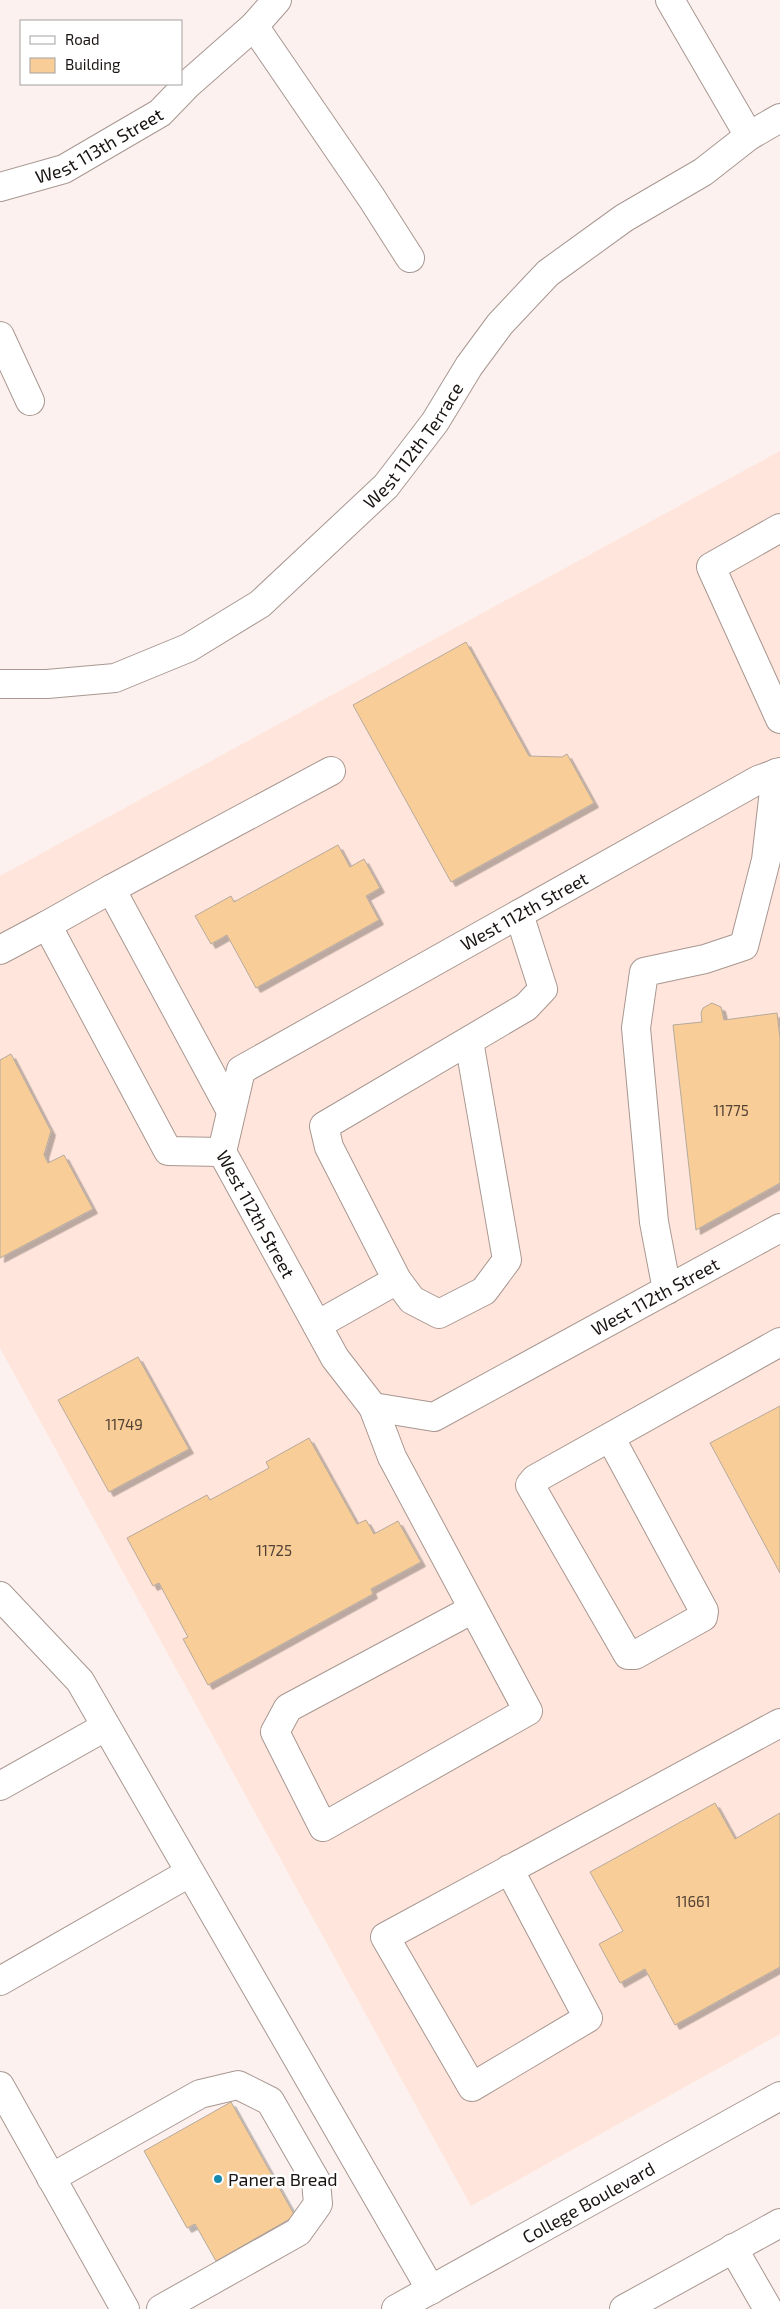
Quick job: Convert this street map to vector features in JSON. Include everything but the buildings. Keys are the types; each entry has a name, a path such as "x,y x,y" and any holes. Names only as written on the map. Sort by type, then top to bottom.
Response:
{"street":[{"name":"West 113th Street","path":"0,187 64,169 160,113 187,84 254,26 277,0"},
{"path":"670,0 749,136"},
{"path":"254,26 366,189 410,258"},
{"name":"West 112th Terrace","path":"0,684 47,684 115,678 188,648 260,604 386,486 435,422 469,366 500,324 548,273 624,218 703,172 749,136 780,118"},
{"path":"0,336 30,401"},
{"path":"780,528 711,567 780,719"},
{"path":"0,950 331,771"},
{"path":"666,1290 654,1222 636,1028 644,972 705,959 744,946 766,860 778,772"},
{"name":"West 112th Street","path":"778,772 758,780 241,1070 222,1152 335,1358 373,1407 434,1417 780,1228"},
{"path":"110,889 230,1111"},
{"path":"469,1041 507,1260 484,1291 439,1314 412,1300 397,1280 329,1147 324,1126 526,1007 544,989 518,914"},
{"path":"47,925 168,1151 222,1152"},
{"path":"316,1325 397,1280"},
{"path":"610,1437 704,1611 704,1617 635,1655 628,1655 530,1485 536,1479 610,1437 780,1342"},
{"path":"373,1407 392,1457 528,1711 323,1827 274,1732 288,1708 473,1609"},
{"path":"0,1596 80,1681 431,2290"},
{"path":"509,1869 588,2018 472,2087 385,1936 509,1869 780,1723"},
{"path":"0,1786 105,1727"},
{"path":"0,1980 190,1872"},
{"path":"51,2178 200,2094 238,2085 270,2100 316,2181 318,2204 298,2232 161,2309"},
{"path":"0,2086 125,2309"},
{"name":"College Boulevard","path":"396,2309 780,2096"},
{"path":"624,2309 780,2223"},
{"path":"733,2248 768,2309"}],"shaded area":[{"path":"780,451 780,2034 471,2206 0,1348 0,876"}],"place":[{"name":"Panera Bread","path":"218,2179"}]}
